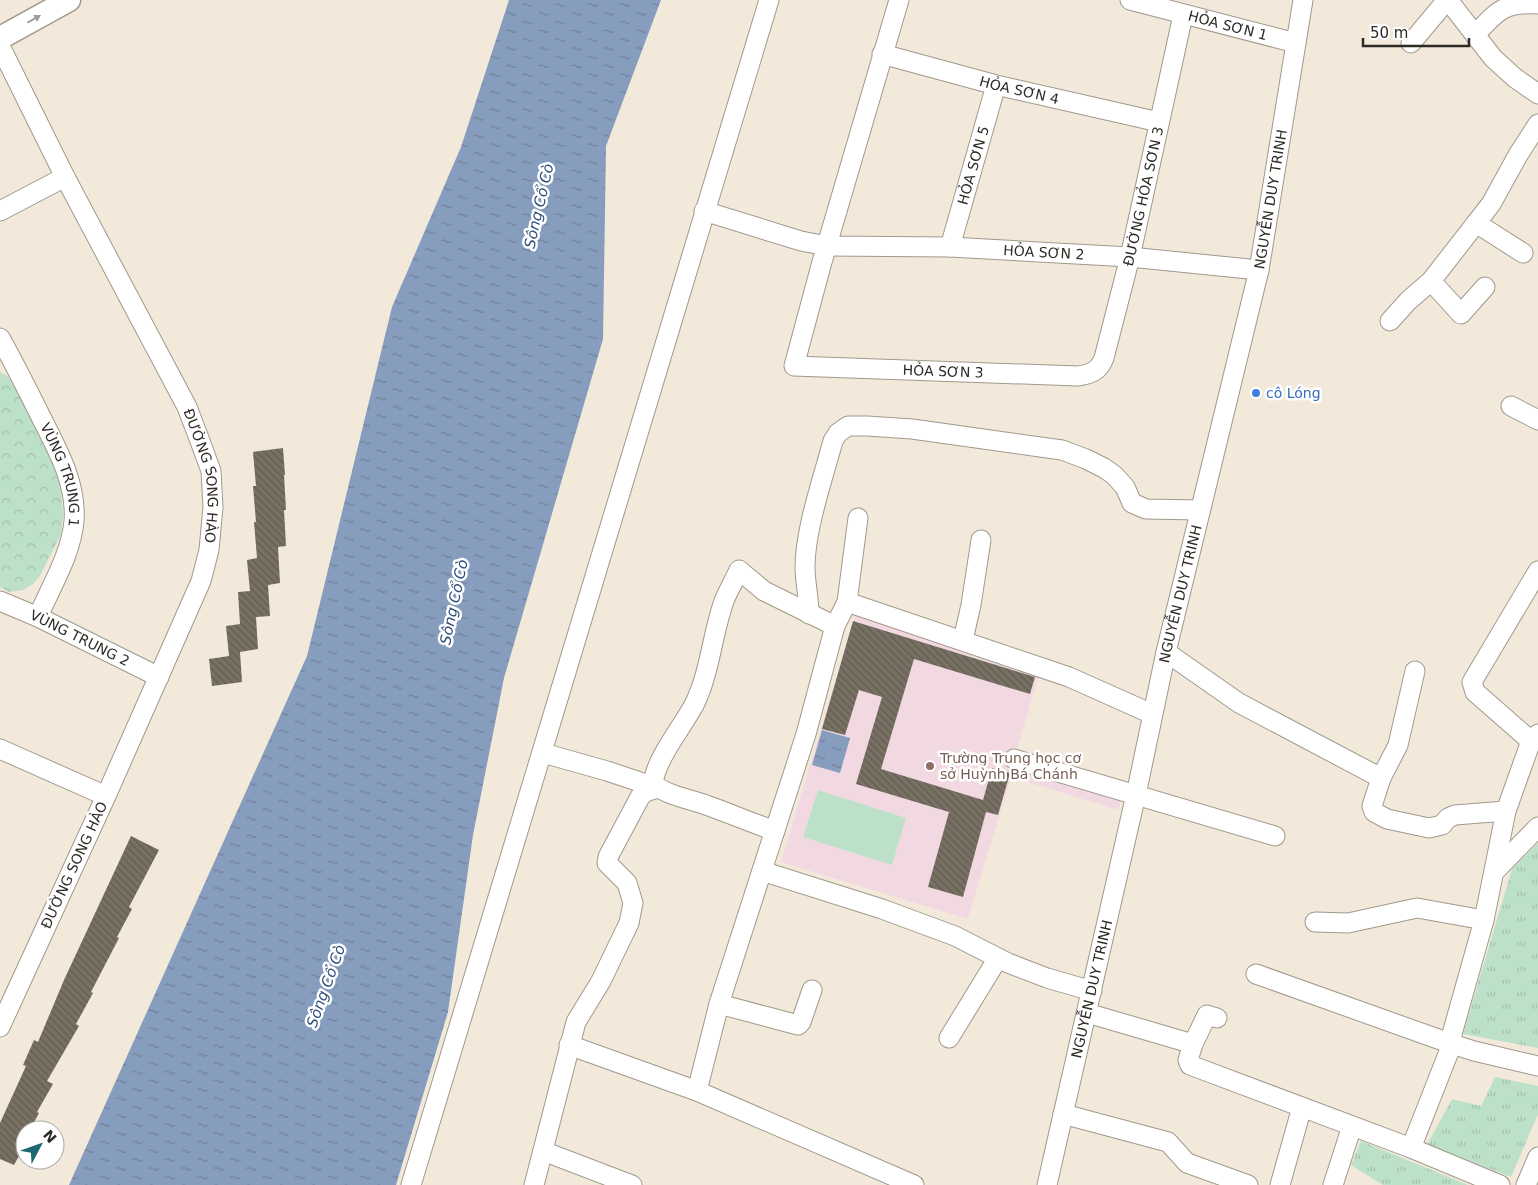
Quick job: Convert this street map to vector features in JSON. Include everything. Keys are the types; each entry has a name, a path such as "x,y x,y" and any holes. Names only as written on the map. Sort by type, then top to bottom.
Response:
{"main road":[{"path":"0,38 69,0"}],"street":[{"path":"411,1185 769,0"},
{"path":"828,246 899,0"},
{"name":"HỎA SƠN 1","path":"1130,0 1296,43"},
{"name":"NGUYỄN DUY TRINH","path":"1047,1185 1136,796 1166,652 1259,270 1303,0"},
{"path":"1411,43 1447,0 1493,58 1515,78 1538,94"},
{"path":"1475,35 1491,18 1504,8 1514,4 1538,4"},
{"name":"ĐƯỜNG HỎA SƠN 3","path":"1092,374 1104,358 1130,257 1183,15"},
{"name":"ĐƯỜNG SONG HÀO","path":"0,46 64,177 187,407 211,471 213,507 209,550 201,581 106,796 0,1027"},
{"name":"HỎA SƠN 4","path":"882,54 996,85 1159,122"},
{"name":"HỎA SƠN 5","path":"950,247 996,85"},
{"path":"1390,321 1408,301 1431,281 1491,204 1518,155 1538,124"},
{"path":"0,211 64,177"},
{"name":"HỎA SƠN 2","path":"704,211 801,240 828,246 950,247 1130,257 1259,270"},
{"path":"1476,223 1523,254"},
{"name":"HỎA SƠN 3","path":"828,246 794,366 1078,376 1092,374"},
{"path":"1431,281 1461,314 1485,287"},
{"name":"VÙNG TRUNG 1","path":"2,347 57,449 67,471 73,497 74,520 68,549 38,617"},
{"path":"1511,406 1538,420"},
{"path":"809,614 809,595 805,568 807,545 833,441 838,433 848,426 912,429 1062,450 1086,459 1114,475 1125,487 1132,503 1146,509 1200,510"},
{"path":"697,1091 719,1004 806,734 835,626 847,602 858,518"},
{"path":"963,640 971,606 982,540"},
{"path":"658,788 652,783 653,776 695,703 714,643 724,601 739,570 764,590 835,626"},
{"path":"1411,1148 1452,1044 1452,1034 1484,920 1506,811 1534,738 1475,692 1472,682 1538,572"},
{"name":"VÙNG TRUNG 2","path":"0,602 38,617 159,677"},
{"path":"847,602 1069,677 1152,714"},
{"path":"1166,652 1240,703 1381,778"},
{"path":"1415,672 1398,744 1381,778 1372,806 1374,812 1387,818 1429,828 1442,825 1448,818 1455,815 1506,811"},
{"path":"0,749 106,796"},
{"path":"543,753 658,788 775,831"},
{"path":"1014,759 1275,836"},
{"path":"534,1185 576,1022 601,981 629,923 633,903 627,883 607,863 608,857 640,797 645,792 658,788"},
{"path":"1495,871 1538,827"},
{"path":"762,871 882,908 955,936 998,958 1047,978 1092,991"},
{"path":"1315,922 1348,923 1417,908 1484,920"},
{"path":"949,1038 998,958"},
{"path":"1256,974 1452,1044 1538,1066"},
{"path":"719,1004 798,1025 801,1022 812,990"},
{"path":"1087,1013 1193,1044"},
{"path":"1218,1018 1207,1016 1193,1044 1188,1060 1190,1065 1411,1148 1500,1185"},
{"path":"569,1045 697,1091 914,1185"},
{"path":"1280,1185 1302,1108"},
{"path":"1062,1114 1168,1142 1187,1163 1248,1185"},
{"path":"1333,1185 1352,1126"},
{"path":"543,1150 632,1185"},
{"path":"1526,1185 1538,1157"}],"shaded area":[{"name":"Trường Trung học cơ sở Huỳnh Bá Chánh","path":"855,616 1040,672 1015,755 1124,789 1118,810 1011,777 968,919 781,862"}],"green space":[{"path":"0,372 6,375 14,384 60,475 63,514 61,534 40,576 33,584 23,590 9,592 0,587"},
{"path":"818,790 906,818 892,865 803,837"},
{"path":"1538,843 1538,1048 1463,1034 1512,869"},
{"path":"1495,1077 1538,1086 1538,1114 1511,1177 1427,1145 1452,1099 1481,1106"},
{"path":"1361,1141 1468,1185 1383,1185 1351,1165"}],"water":[{"name":"Sông Cổ Cò","path":"509,0 661,0 606,146 603,339 504,678 473,835 448,1012 396,1185 69,1185 307,656 392,307 461,147"},
{"path":"822,730 850,738 840,773 812,765"}],"building":[{"path":"283,448 286,546 278,547 280,583 268,585 270,616 256,617 258,649 240,652 242,682 212,686 209,659 229,656 226,626 240,624 238,592 250,591 247,560 257,558 253,486 256,486 253,452"},
{"path":"853,621 1035,677 1030,694 914,659 881,769 983,800 992,768 1010,773 998,815 986,812 963,897 928,887 949,812 856,784 882,697 859,690 845,735 822,729"},
{"path":"131,836 159,850 129,907 132,909 117,937 119,938 76,1024 79,1026 47,1081 53,1084 37,1112 39,1113 35,1120 15,1120 14,1165 0,1159 0,1123 26,1066 23,1065 34,1040 38,1042 64,980"}],"place":[{"name":"cô Lóng","path":"1256,393"},
{"name":"Trường Trung học cơ sở Huỳnh Bá Chánh","path":"930,766"}]}
